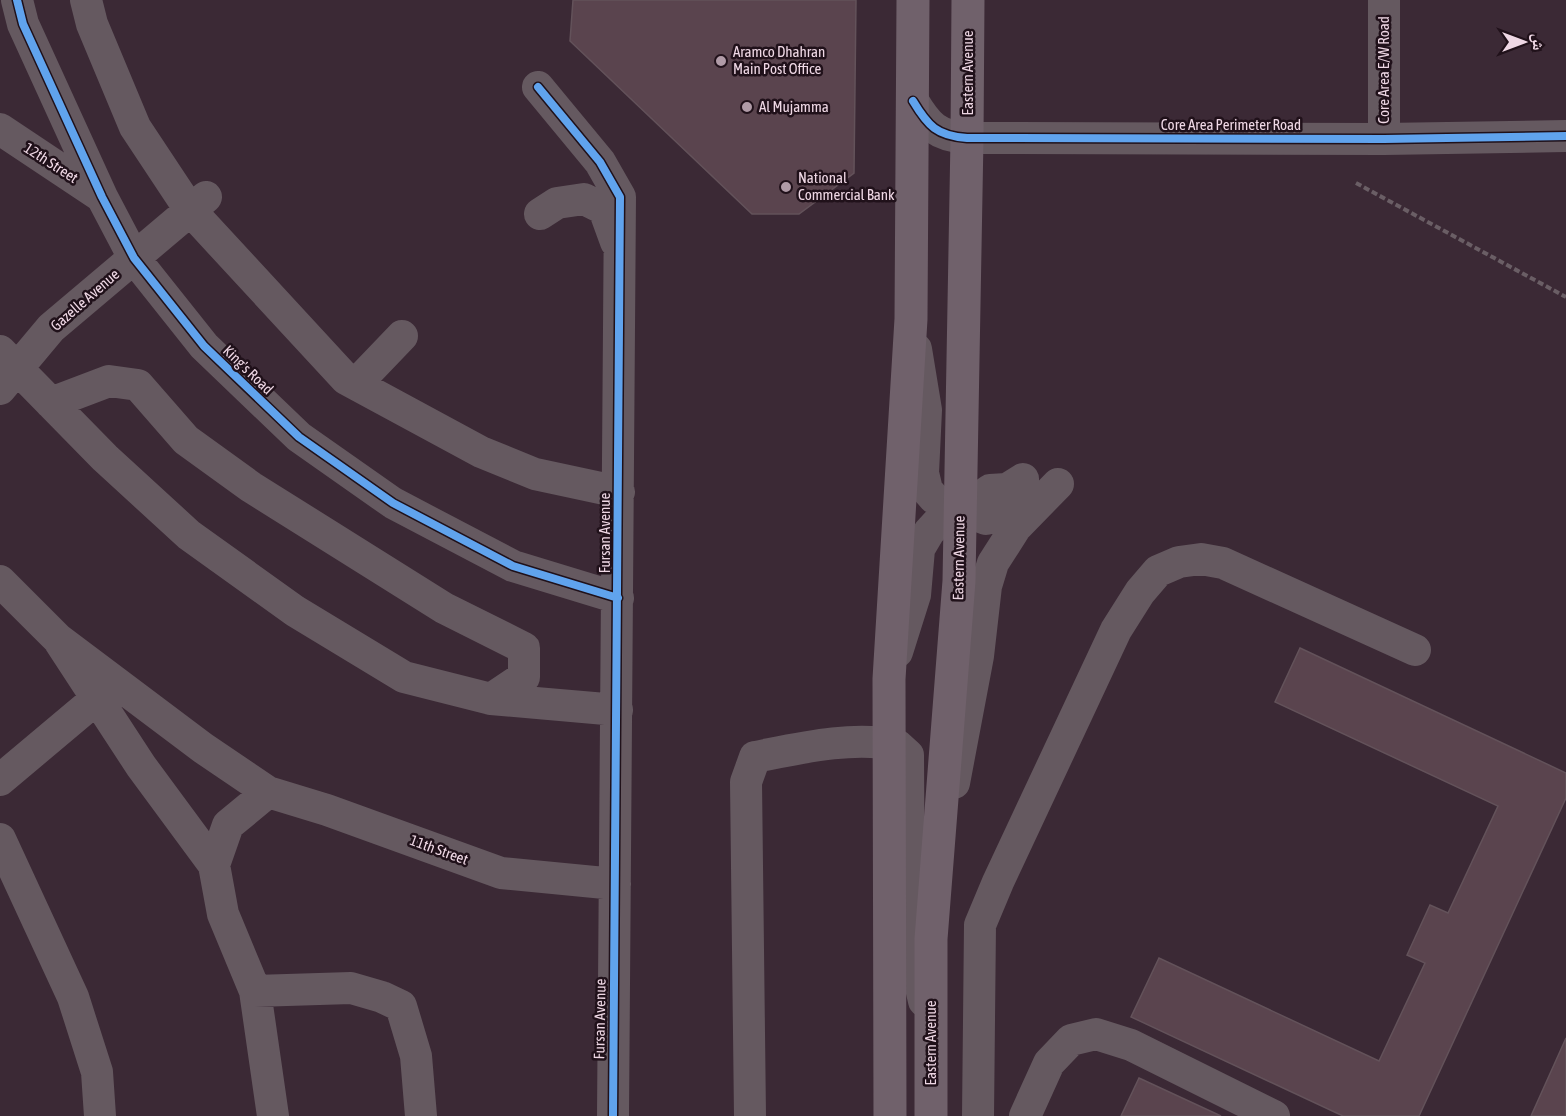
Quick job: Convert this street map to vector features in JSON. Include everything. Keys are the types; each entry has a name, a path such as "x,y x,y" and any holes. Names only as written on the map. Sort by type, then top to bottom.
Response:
{"main road":[{"path":"890,1116 889,680 911,319 913,0"},
{"name":"Eastern Avenue","path":"931,1116 932,939 959,581 968,0"}],"street":[{"name":"King's Road","path":"17,0 23,24 102,197 134,258 204,346 299,437 393,503 513,566 618,598"},
{"path":"86,0 92,24 135,127 346,379 481,452 535,474 619,492"},
{"name":"Core Area E/W Road","path":"1384,0 1384,139"},
{"name":"Fursan Avenue","path":"536,100 600,162 620,197 613,1116"},
{"name":"Core Area Perimeter Road","path":"913,101 925,121 940,133 967,138 1384,139 1566,136"},
{"name":"12th Street","path":"0,129 102,197"},
{"path":"540,214 557,203 584,199 604,209 620,252"},
{"name":"Gazelle Avenue","path":"6,369 199,203"},
{"path":"911,319 926,410 923,473 927,490 934,498 960,511 986,519 1035,507"},
{"path":"356,384 402,336"},
{"path":"6,369 51,403 105,458 189,535 295,611 404,677 491,699 617,710"},
{"path":"51,403 109,381 138,385 186,440 251,487 444,608 524,648 524,677 491,699"},
{"path":"889,680 915,595 919,549 929,532 940,520 960,511 990,490 1007,489 1023,479"},
{"path":"938,858 964,739 978,656 986,586 993,563 1005,541 1058,484"},
{"path":"978,1116 980,925 1035,801 1116,630 1140,592 1158,571 1179,562 1202,559 1223,563 1415,650"},
{"name":"11th Street","path":"0,581 106,690 203,748 268,792 327,810 501,873 615,884"},
{"path":"0,780 106,690"},
{"name":"11th Street","path":"106,690 141,766 214,865 223,914 255,991 273,1116"},
{"path":"750,1116 746,782 755,757 819,745 888,743 904,749 908,755 909,935 931,1031"},
{"name":"11th Street","path":"214,865 228,825 268,792"},
{"path":"0,839 73,997 97,1072 100,1116"},
{"path":"255,991 351,988 382,997 401,1006 417,1056 421,1116"},
{"path":"1025,1116 1049,1063 1071,1040 1096,1034 1131,1045 1274,1116"}],"path":[{"path":"1356,183 1566,297"}],"building":[{"name":"Al Mujamma","path":"573,0 856,0 854,173 799,214 752,214 570,41"},
{"path":"1300,648 1566,773 1566,798 1419,1116 1343,1116 1131,1017 1159,958 1379,1061 1425,963 1407,955 1430,905 1448,913 1498,806 1275,702"},
{"path":"1566,1038 1566,1116 1531,1116"},
{"path":"1139,1078 1221,1116 1121,1116"}],"cycle path":[{"path":"17,0 23,24 102,197 134,258 204,346 299,437 393,503 513,566 618,598"},
{"path":"538,87 600,162 620,197 613,1116"},
{"path":"913,101 934,128 948,135 967,138 1384,139 1566,136"}],"place":[{"name":"Aramco Dhahran Main Post Office","path":"721,61"},
{"name":"Al Mujamma","path":"747,107"},
{"name":"National Commercial Bank","path":"786,187"}]}
